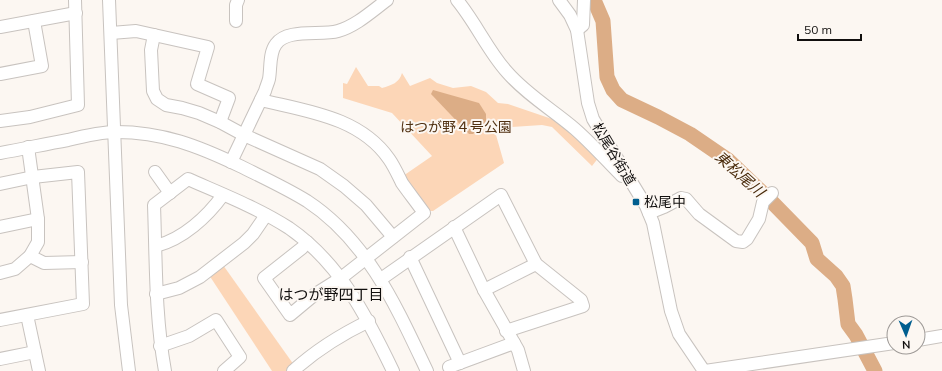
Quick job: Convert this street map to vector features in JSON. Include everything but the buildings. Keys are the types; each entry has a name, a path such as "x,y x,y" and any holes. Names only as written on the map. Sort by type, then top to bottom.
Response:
{"street":[{"path":"0,121 78,105 75,0"},
{"path":"109,0 122,326 129,371"},
{"path":"236,21 236,5 238,0"},
{"path":"226,160 244,135 261,100 268,80 273,50 276,43 295,34 339,31 348,27 387,0"},
{"path":"457,0 470,15 489,47 507,72 523,88 575,129 636,190"},
{"name":"松尾谷街道","path":"559,0 570,15 577,30 588,104 593,120 646,206 653,223 671,311 679,334 704,371"},
{"path":"577,30 583,25 584,0"},
{"path":"0,27 76,13"},
{"path":"0,74 42,66 34,21"},
{"path":"111,33 136,31 208,47 197,84 229,98 220,122"},
{"path":"154,35 151,50 153,91 154,96 157,99 166,105 199,113 220,122 244,135 320,169 366,205 393,237"},
{"path":"261,100 337,119 360,131 389,158 403,184 424,212 341,278 314,295 290,315 264,278 302,248 307,242"},
{"path":"0,153 114,132 155,135 186,143 226,160 284,188 329,218 349,237 366,258 381,279 392,299 427,371"},
{"path":"0,273 15,269 30,256 38,242 38,219 28,148"},
{"path":"0,184 33,177 78,172 83,304 0,320"},
{"path":"155,172 170,193"},
{"path":"165,371 160,346 156,294 154,205 188,179 266,215 288,228 307,242 325,259 356,299 369,321 390,370"},
{"path":"381,279 410,257 503,193 536,264 581,300 583,306 506,331"},
{"path":"649,213 681,198 686,200 699,214 736,241 742,242 747,239 759,219 763,202 772,193"},
{"path":"156,246 175,238 193,227 209,212 223,194"},
{"path":"156,294 179,288 200,277 244,243 253,234 266,215"},
{"path":"0,227 38,219"},
{"path":"454,227 484,290 518,350 524,371"},
{"path":"30,256 44,263 82,262"},
{"path":"410,257 454,365 514,343"},
{"path":"484,290 536,264"},
{"path":"27,315 39,371"},
{"path":"160,346 189,336 216,320 240,357 224,371"},
{"path":"293,371 308,357 328,343 342,334 369,321"},
{"path":"926,339 942,336"},
{"path":"704,371 886,344"},
{"path":"0,359 35,352"}],"green space":[{"name":"はつが野４号公園","path":"356,67 368,86 379,86 382,88 389,86 399,79 402,73 410,86 430,78 437,83 453,88 471,86 486,92 498,103 508,104 557,121 599,157 592,166 552,127 542,125 494,128 504,163 433,211 428,211 403,176 432,156 392,113 343,98 343,83 347,84"},
{"path":"223,265 294,365 287,371 272,371 209,275"}],"shaded area":[{"path":"433,90 479,103 486,114 486,124 473,134 469,134 431,94"}],"waterway":[{"name":"東松尾川","path":"594,0 603,21 607,77 613,90 622,100 690,134 728,160 812,243 817,259 836,276 843,286 848,324 856,335 875,371"}],"place":[{"name":"松尾中","path":"636,202"}],"district":[{"name":"はつが野四丁目","path":"331,294"}]}
